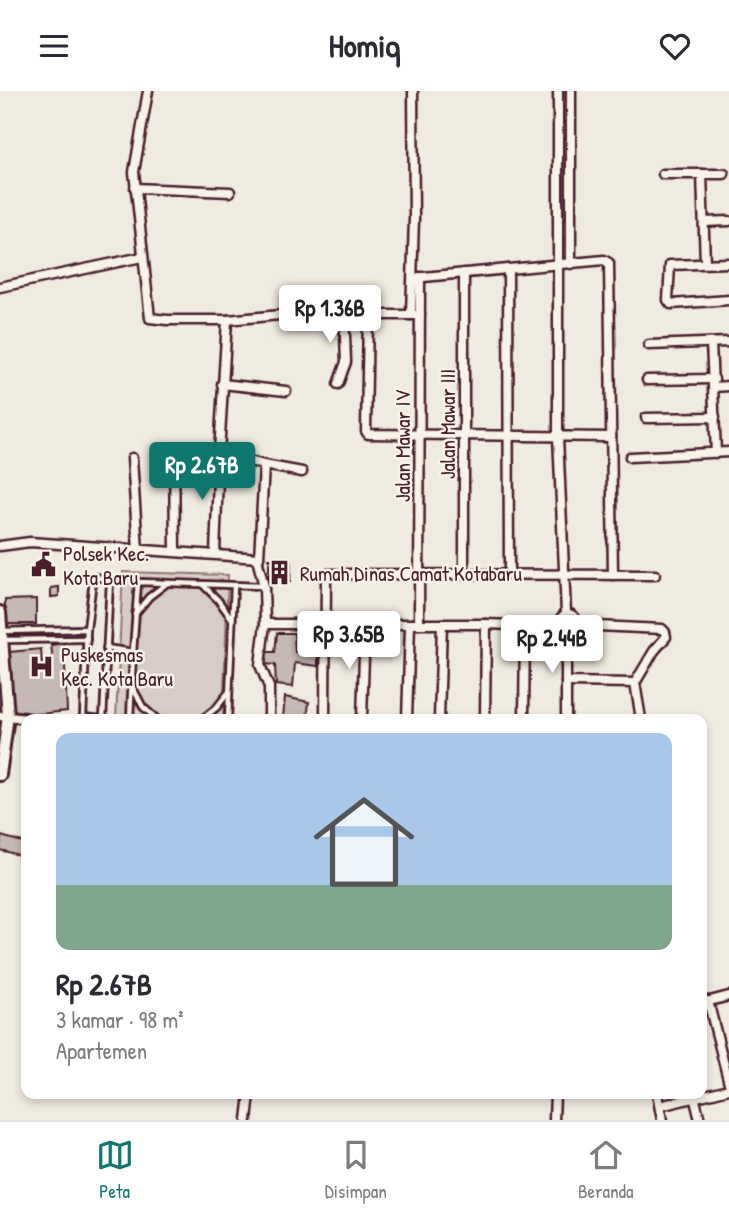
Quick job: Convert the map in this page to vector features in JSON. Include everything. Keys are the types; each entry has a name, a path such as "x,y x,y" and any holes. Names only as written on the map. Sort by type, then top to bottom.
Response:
{"street":[{"path":"148,91 134,172 150,317 167,320 226,320 344,310 368,314 416,315"},
{"name":"Jalan Mawar IV","path":"407,714 419,574 413,91"},
{"path":"558,91 558,437 566,613"},
{"path":"570,264 571,91"},
{"path":"663,174 723,174"},
{"path":"702,174 705,263"},
{"path":"135,188 230,192"},
{"path":"704,222 729,221"},
{"path":"0,287 142,257"},
{"path":"417,277 604,260 609,263 613,575"},
{"path":"729,263 670,265 669,303 729,300"},
{"path":"509,269 509,574"},
{"name":"Jalan Mawar III","path":"464,273 464,574"},
{"path":"338,384 346,362 344,310"},
{"path":"368,314 366,431 372,435 611,437"},
{"path":"215,553 226,320"},
{"path":"649,345 729,342"},
{"path":"711,343 716,453"},
{"path":"647,380 729,386"},
{"path":"222,384 286,391"},
{"path":"646,418 715,417"},
{"path":"174,449 175,551"},
{"path":"630,457 729,452"},
{"path":"219,453 302,472"},
{"path":"132,458 138,550"},
{"path":"264,465 260,557 257,559 264,586 265,624 260,665 269,687 269,714"},
{"path":"0,545 30,542 215,553 257,559"},
{"path":"325,714 328,574 654,575"},
{"path":"0,612 4,716 0,775"},
{"path":"265,624 485,624 525,625 564,629 572,629 576,619 572,614 561,616 559,622 564,629 566,714"},
{"path":"362,714 365,624"},
{"path":"439,714 442,624"},
{"path":"485,624 485,714"},
{"path":"524,714 525,625"},
{"path":"575,625 662,629 665,632 666,637 654,651 635,683 640,714"},
{"path":"566,682 635,683"},
{"path":"707,1002 729,996"},
{"path":"707,1009 729,1083"},
{"path":"707,1093 729,1089"},
{"path":"247,1120 249,1099"},
{"path":"554,1120 555,1099"},
{"path":"658,1099 663,1120"},
{"path":"660,1106 684,1099"},
{"path":"695,1099 700,1120"}],"lane":[{"path":"85,714 86,639 93,579 109,579 104,714"},
{"path":"130,714 136,583 264,586"},
{"path":"134,614 149,597 167,583"},
{"path":"203,585 232,620"},
{"path":"228,714 234,586"},
{"path":"2,636 87,629"},
{"path":"2,636 86,639"},
{"path":"106,648 133,652"},
{"path":"131,684 143,707 151,714"},
{"path":"208,714 229,693"}],"shaded area":[{"path":"123,572 228,575 223,714 116,714"}],"building":[{"name":"Rumah Dinas Camat Kotabaru","path":"269,559 291,561 290,582 269,582"},
{"path":"59,587 59,596 51,597 51,588"},
{"path":"36,599 36,624 5,624 5,600"},
{"path":"277,633 294,633 295,652 318,654 318,666 295,663 293,687 276,685 275,665 264,664 265,652 275,652"},
{"path":"64,643 67,711 39,714 12,710 9,652 41,649 42,663 53,662 51,645"},
{"path":"285,697 309,702 308,714 283,714"},
{"path":"1,836 21,842 21,856 0,850"}],"place":[{"name":"Polsek Kec. Kota Baru","path":"43,565"},
{"name":"Rumah Dinas Camat Kotabaru","path":"280,573"},
{"name":"Puskesmas Kec. Kota Baru","path":"41,666"}]}
